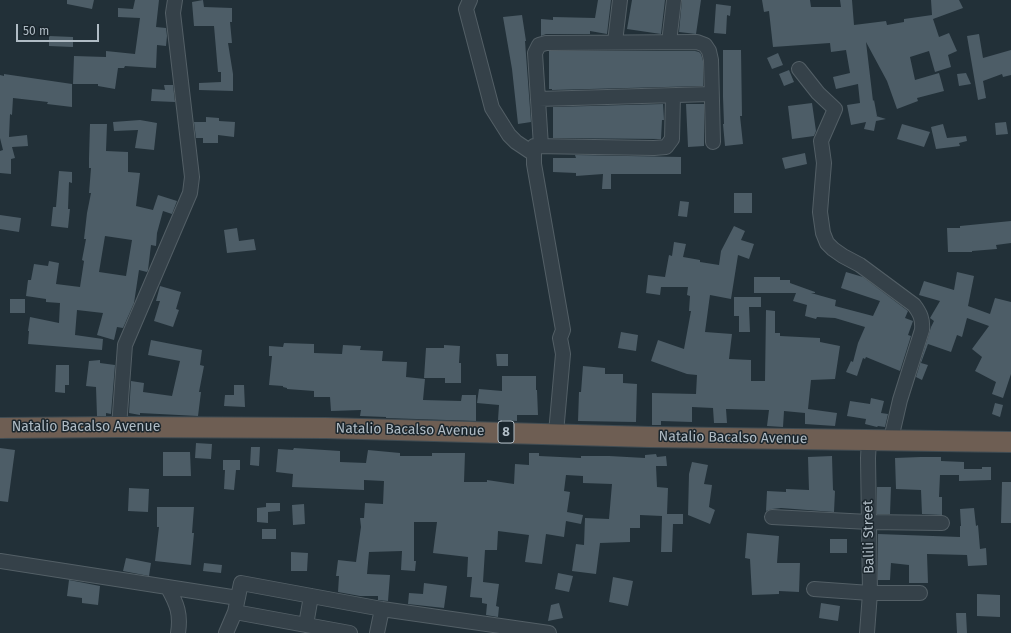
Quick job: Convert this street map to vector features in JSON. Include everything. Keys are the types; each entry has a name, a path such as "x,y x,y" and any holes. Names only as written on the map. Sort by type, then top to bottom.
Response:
{"highway":[{"name":"Natalio Bacalso Avenue","path":"0,428 119,427 334,429 649,437 1011,442"}],"street":[{"path":"119,427 125,345 190,193 192,176 173,13 175,0"},
{"path":"470,0 466,8 492,108 516,142 536,149 666,147 672,138 673,96"},
{"path":"615,42 620,0"},
{"path":"669,42 674,0"},
{"path":"556,434 562,354 560,338 563,330 534,164 538,99 535,53 539,45 546,43 615,42 697,42 705,44 709,51 710,60 713,142"},
{"path":"799,69 818,93 835,109 820,141 824,163 820,212 823,233 827,243 838,253 860,265 914,304 920,313 923,322 922,330 900,400 891,440"},
{"path":"538,99 711,94"},
{"name":"Balili Street","path":"867,633 870,593 868,458 870,440"},
{"path":"772,517 869,522 942,523"},
{"path":"0,561 238,598"},
{"path":"226,633 235,612 241,583 382,609 549,633"},
{"path":"168,588 178,608 178,633"},
{"path":"814,589 870,593 920,593"},
{"path":"306,625 311,596"},
{"path":"378,633 382,609"},
{"path":"235,612 350,633"}],"building":[{"path":"67,0 94,0 92,9 67,4"},
{"path":"135,0 159,0 156,27 166,28 167,36 166,46 157,45 156,68 125,66 124,68 118,68 115,89 98,86 98,84 73,84 74,56 106,57 106,51 135,54 140,18 118,17 118,8 133,9"},
{"path":"203,0 204,7 232,8 232,22 230,22 232,43 228,43 233,74 233,91 199,90 199,83 221,82 221,72 218,72 214,26 194,26 192,2"},
{"path":"598,0 611,0 607,34 590,31 590,34 546,34 541,36 541,19 553,20 553,17 595,18"},
{"path":"632,0 665,0 661,34 627,29"},
{"path":"682,0 701,0 696,34 679,32"},
{"path":"762,0 810,0 811,7 841,7 840,0 852,0 854,25 886,21 887,25 904,22 904,19 932,15 931,0 959,0 963,8 933,19 939,37 949,33 957,51 948,55 951,67 935,72 929,51 910,57 915,80 939,73 944,91 917,98 918,101 897,109 887,81 866,42 876,116 886,119 876,121 874,131 864,129 866,122 851,125 847,105 860,103 858,84 836,89 833,77 850,73 846,50 831,52 830,43 773,47 769,11 764,12"},
{"path":"716,4 731,6 730,16 727,15 726,34 714,33"},
{"path":"522,15 526,41 531,122 518,124 512,69 503,17"},
{"path":"979,34 983,58 1011,50 1011,75 1003,77 1002,74 983,81 986,98 978,100 967,36"},
{"path":"49,36 73,37 73,47 49,46"},
{"path":"723,50 741,50 742,116 740,116 743,144 725,146 723,124"},
{"path":"549,51 695,51 701,54 703,61 703,86 552,90 549,89"},
{"path":"778,53 783,65 772,69 767,58"},
{"path":"789,70 794,82 784,86 779,74"},
{"path":"966,73 971,84 959,86 957,74"},
{"path":"4,74 72,84 72,107 47,104 48,102 13,98 12,115 10,114 9,137 27,135 28,146 12,147 15,158 11,159 11,174 0,173 0,151 3,150 0,138 0,75 4,76"},
{"path":"164,85 173,85 175,102 151,101 152,89 165,90"},
{"path":"812,103 816,131 814,136 792,139 788,106"},
{"path":"663,104 664,120 662,120 661,139 553,138 553,107"},
{"path":"686,104 704,104 704,146 688,147"},
{"path":"206,117 219,118 219,121 235,122 234,137 218,135 218,143 203,143 203,138 196,138 194,122 206,122"},
{"path":"140,120 157,123 154,150 135,148 138,130 114,131 113,122"},
{"path":"1006,122 1008,134 996,135 995,123"},
{"path":"90,124 107,124 106,151 128,152 128,172 140,173 136,206 153,210 158,195 177,201 172,214 163,211 157,233 156,246 151,245 148,270 147,272 139,270 134,303 123,328 117,327 114,340 97,335 103,313 77,310 75,335 103,339 102,350 28,344 30,317 59,323 60,303 46,302 46,299 26,296 28,280 31,280 34,264 48,266 49,261 59,263 56,284 80,287 84,261 82,260 86,239 84,239 87,213 91,193 89,193 91,168 89,168","holes":["105,236 132,240 126,276 99,272"]},
{"path":"902,124 930,132 924,147 897,139"},
{"path":"943,124 947,138 966,136 967,141 959,143 960,146 936,149 931,127"},
{"path":"805,153 807,164 785,169 782,158"},
{"path":"575,155 681,157 681,174 611,174 611,189 602,189 603,174 576,176 576,173 553,172 553,158 576,158"},
{"path":"59,171 72,172 72,183 69,182 68,209 70,209 68,228 51,226 53,207 56,207"},
{"path":"734,193 752,193 752,213 734,213"},
{"path":"680,201 689,202 687,217 678,216"},
{"path":"0,215 21,218 19,232 0,229"},
{"path":"1011,221 1011,243 996,245 997,249 972,252 948,252 947,228 960,228 960,226"},
{"path":"734,226 745,231 741,240 754,244 749,259 738,255 731,299 710,295 705,332 732,334 729,359 751,360 751,381 765,381 766,310 775,311 775,333 780,333 780,336 820,338 820,342 840,346 835,379 811,380 808,409 837,413 835,426 805,424 805,413 784,411 783,427 767,426 769,410 726,409 727,423 714,423 713,408 692,407 692,422 661,421 661,425 652,425 652,393 696,394 697,375 687,374 651,361 658,340 684,349 691,311 689,311 690,296 687,295 688,287 661,287 660,295 646,293 648,275 665,277 669,255 672,256 674,242 686,244 683,257 719,265 721,251"},
{"path":"237,228 239,241 254,239 256,250 227,253 224,230"},
{"path":"846,272 863,277 908,311 905,318 913,321 908,335 911,336 900,371 866,357 865,359 863,358 857,376 846,372 851,361 853,362 858,343 865,327 835,318 817,317 816,319 805,316 807,305 793,301 796,293 754,293 754,277 780,277 780,280 790,280 790,283 815,292 811,293 836,300 835,306 873,316 880,301 841,288"},
{"path":"957,272 974,276 968,306 990,314 995,298 1011,302 1011,374 1003,398 992,394 996,382 975,371 982,357 972,349 989,326 967,318 962,337 957,335 951,352 928,344 921,363 928,365 922,380 916,377 934,321 930,318 940,301 919,295 924,281 954,290"},
{"path":"160,286 181,292 176,309 179,310 173,327 154,321 160,301 156,301"},
{"path":"734,297 761,297 761,307 749,307 750,332 739,332 739,316 734,316"},
{"path":"10,299 25,299 25,313 10,313"},
{"path":"621,332 638,335 636,351 618,348"},
{"path":"151,340 202,350 200,365 204,366 199,392 201,392 198,416 140,413 140,415 129,413 131,381 144,383 143,392 172,396 180,361 148,355"},
{"path":"284,343 314,344 314,353 342,354 343,345 361,346 360,350 383,351 382,361 407,362 406,377 425,379 423,400 461,401 462,395 476,395 476,421 386,418 360,416 361,410 331,411 330,397 314,397 314,391 287,389 283,386 269,385 272,356 269,356 269,346 283,347"},
{"path":"444,345 460,346 459,363 461,363 461,383 445,383 445,378 424,378 426,348 444,348"},
{"path":"496,354 508,354 508,366 497,366"},
{"path":"100,360 100,363 115,365 111,414 106,413 106,416 97,416 96,387 86,386 89,361"},
{"path":"56,365 69,365 69,385 65,385 65,393 55,392"},
{"path":"583,366 605,368 605,374 623,374 623,383 637,384 636,422 578,421 579,392 581,392"},
{"path":"502,376 536,376 538,415 517,415 517,421 498,420 499,405 477,403 479,389 502,391"},
{"path":"234,385 244,385 245,407 224,406 225,395 234,395"},
{"path":"871,398 884,401 881,413 888,414 885,427 865,424 866,419 847,416 850,401 870,404"},
{"path":"995,403 1003,405 1000,417 992,414"},
{"path":"196,443 212,444 211,459 195,458"},
{"path":"251,447 260,447 259,466 250,465"},
{"path":"0,448 15,450 8,502 0,501"},
{"path":"294,448 340,451 340,462 366,463 368,450 400,453 400,456 432,456 432,453 465,453 464,482 487,482 487,480 514,484 515,464 529,465 529,453 539,453 539,456 581,458 581,456 609,456 645,458 645,455 656,454 657,457 666,456 667,466 656,466 657,487 668,488 667,514 683,514 683,524 673,524 672,552 661,552 662,516 640,515 640,528 630,528 630,542 600,543 596,574 572,571 576,544 584,545 585,518 609,519 612,484 583,483 583,476 566,475 564,491 570,492 567,512 583,515 581,524 566,521 564,537 546,534 542,564 525,562 529,535 498,531 497,550 485,550 483,582 499,584 496,606 499,607 498,617 486,615 487,604 482,603 482,598 470,597 472,577 467,577 468,557 433,553 437,522 414,522 414,561 416,561 415,571 401,570 402,551 369,552 367,574 390,575 388,601 378,600 378,596 360,596 338,592 339,576 336,576 338,560 356,562 361,527 360,518 364,518 365,503 383,504 384,481 364,480 364,490 292,487 293,474 276,472 278,449 293,450"},
{"path":"163,452 190,452 191,476 163,476"},
{"path":"832,456 833,490 835,491 834,512 781,508 766,511 767,491 786,492 786,489 809,490 808,457"},
{"path":"941,457 941,461 964,462 964,469 982,469 982,467 991,467 991,480 959,481 959,475 940,475 939,497 942,497 942,515 922,514 921,490 896,489 895,458"},
{"path":"223,460 240,460 240,470 236,470 234,490 224,489 225,470 223,470"},
{"path":"692,462 708,465 704,484 712,485 709,507 715,510 710,524 688,515 689,474"},
{"path":"1002,482 1011,482 1011,523 1001,523"},
{"path":"877,487 891,487 890,514 877,514"},
{"path":"129,488 149,489 148,512 128,511"},
{"path":"266,503 280,503 280,511 268,512 268,523 257,522 257,508 266,507"},
{"path":"304,504 305,524 293,525 292,505"},
{"path":"157,507 194,507 192,533 194,533 191,565 155,561 159,527 157,527"},
{"path":"974,508 976,526 978,525 980,549 986,548 987,565 968,566 967,555 927,554 928,583 909,583 909,565 891,563 890,580 878,580 878,534 960,537 960,509"},
{"path":"262,529 276,529 276,539 262,539"},
{"path":"747,533 779,536 777,563 800,563 799,592 779,591 779,594 752,595 750,559 745,558"},
{"path":"830,539 847,539 847,553 830,553"},
{"path":"291,552 308,553 307,571 291,571"},
{"path":"126,558 151,563 149,576 123,571"},
{"path":"204,563 222,565 221,573 203,571"},
{"path":"558,573 573,576 569,592 555,589"},
{"path":"613,577 633,581 628,606 609,602"},
{"path":"69,580 100,586 98,605 82,603 82,598 67,596"},
{"path":"424,583 447,586 444,608 408,604 409,593 423,594"},
{"path":"977,594 1000,595 1000,617 977,616"},
{"path":"559,603 563,618 548,621 551,605"},
{"path":"821,603 840,606 838,621 819,618"},
{"path":"956,613 966,613 967,633 957,633"}]}
